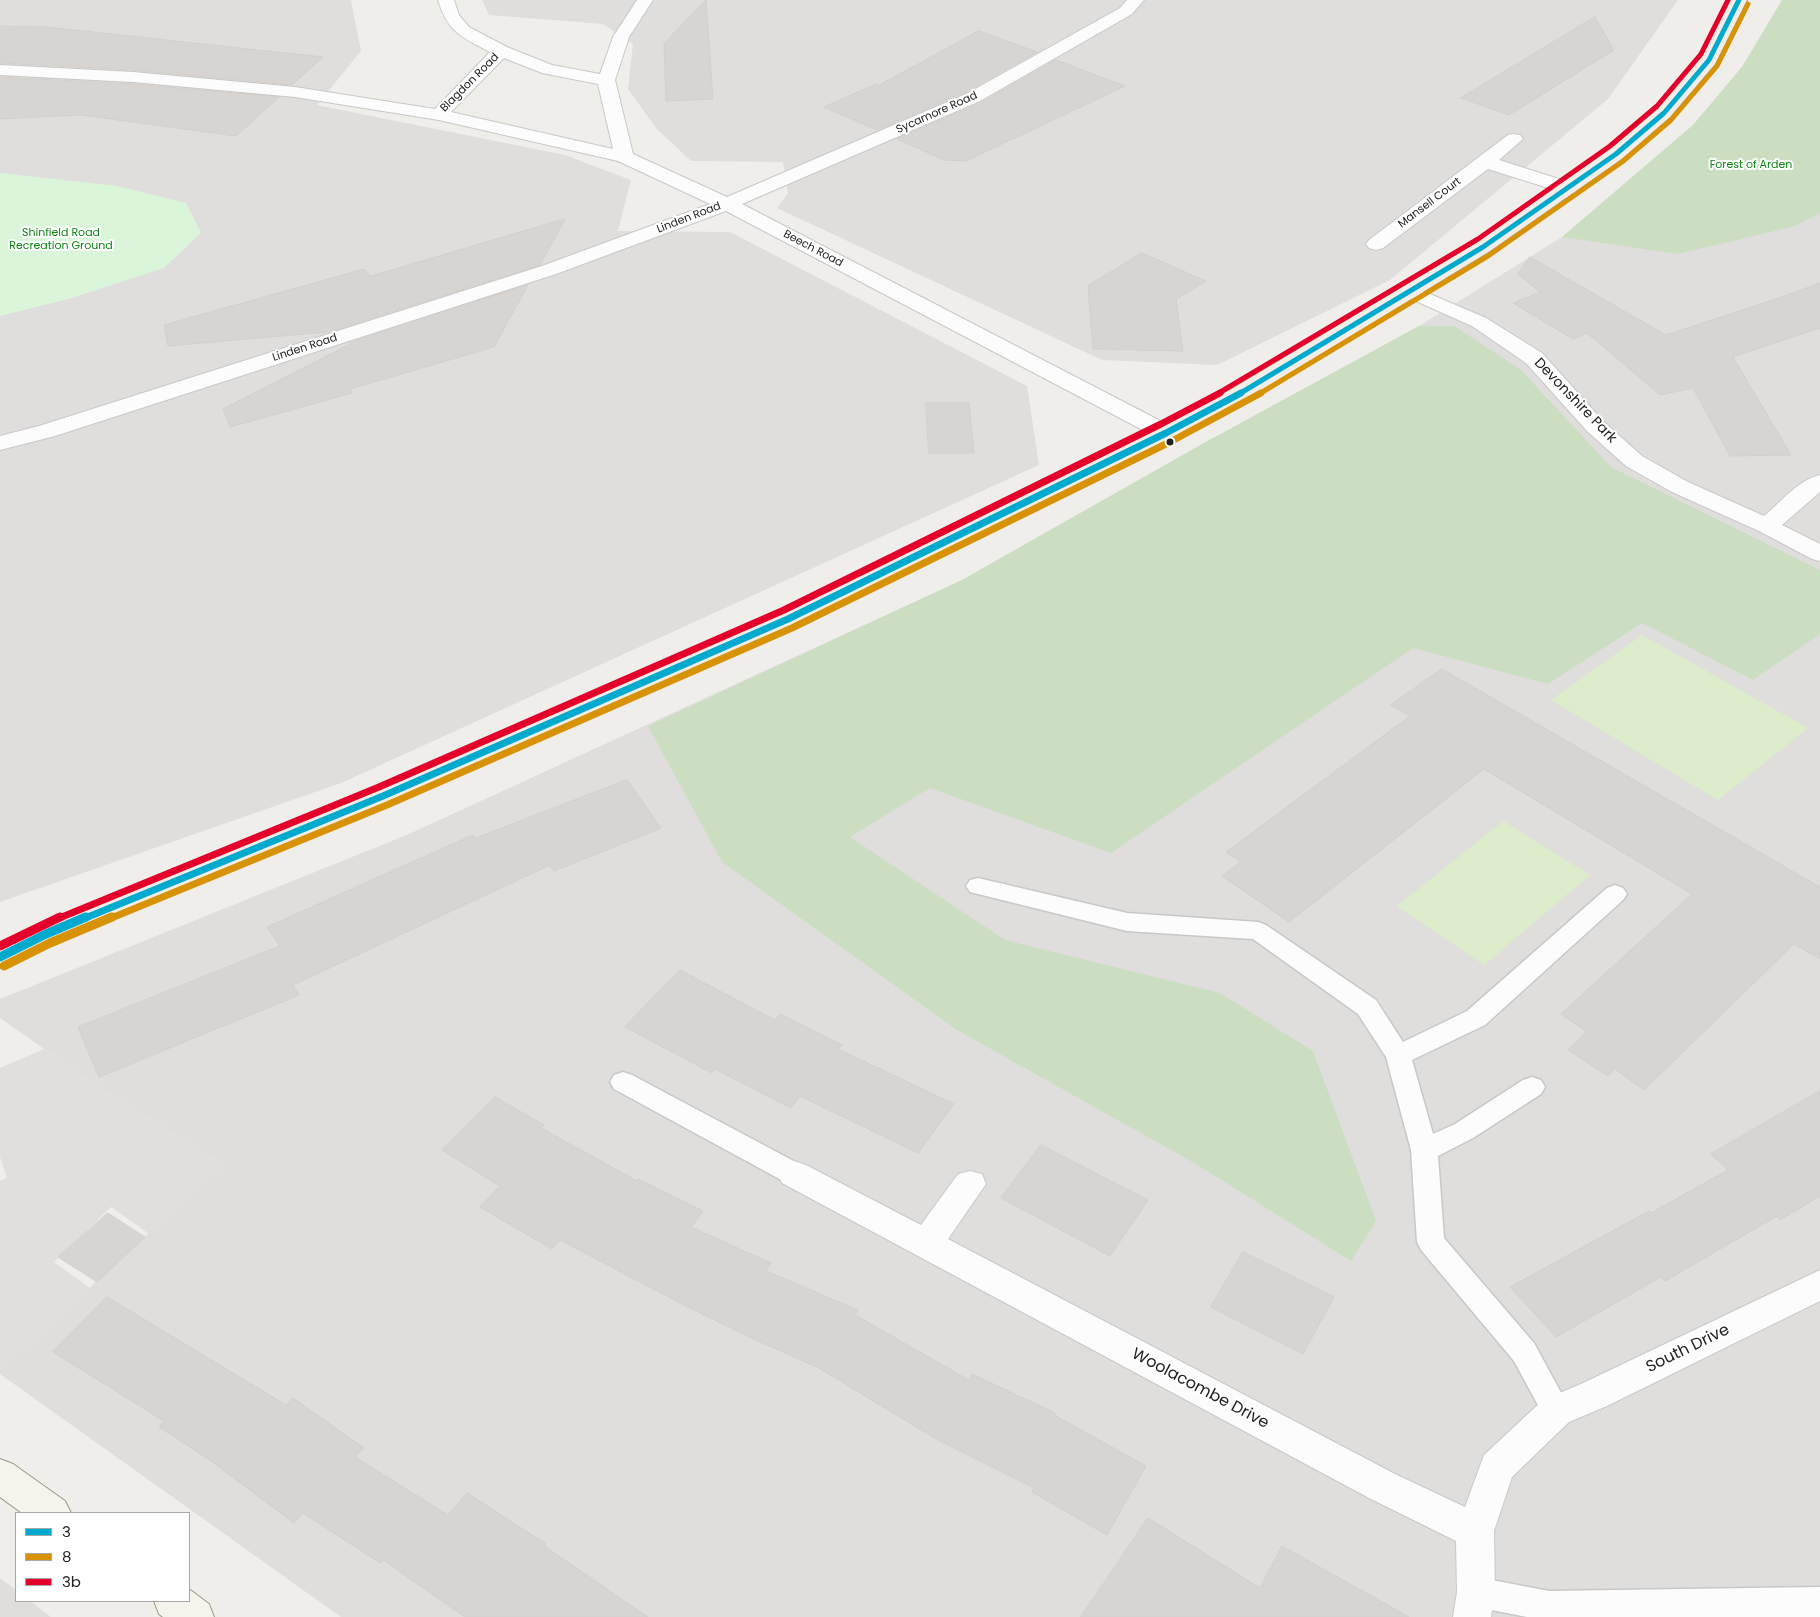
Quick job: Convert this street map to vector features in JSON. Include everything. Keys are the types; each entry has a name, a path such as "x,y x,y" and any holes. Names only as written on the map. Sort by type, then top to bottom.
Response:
{"main road":[{"path":"0,957 46,934 383,796 788,620 1166,433 1238,395 1483,247 1616,154 1664,113 1709,60 1739,0"},
{"path":"0,945 46,934"},
{"path":"0,1476 51,1512"},
{"path":"174,1602 195,1617"}],"street":[{"name":"Blagdon Road","path":"446,0 452,16 463,31 502,51 548,69 606,80"},
{"path":"624,156 606,80 621,37 645,0"},
{"name":"Sycamore Road","path":"727,204 974,97 1126,11 1136,0"},
{"name":"Blagdon Road","path":"439,115 502,51"},
{"name":"Linden Road","path":"0,70 133,77 295,92 439,115 624,156 727,204"},
{"name":"Mansell Court","path":"1376,244 1514,139"},
{"path":"1484,162 1568,188"},
{"name":"Linden Road","path":"0,442 47,431 549,270 727,204"},
{"name":"Beech Road","path":"727,204 1166,433"},
{"name":"Devonshire Park","path":"1408,291 1480,322 1534,358 1595,426 1634,461 1680,487 1767,526 1820,554"},
{"path":"1767,526 1808,490 1820,482"},
{"name":"Woolacombe Drive","path":"794,1174 1382,1486 1475,1531"},
{"path":"926,1244 970,1184"},
{"name":"South Drive","path":"1556,1411 1594,1395 1820,1285"},
{"path":"1474,1605 1475,1531 1496,1467 1556,1411"}],"lane":[{"path":"978,886 1127,922 1258,931 1367,1007 1398,1055 1424,1150 1431,1242 1524,1352 1556,1411"},
{"path":"1398,1055 1476,1018 1615,894"},
{"path":"623,1082 794,1174"},
{"path":"1424,1150 1464,1131 1532,1087"},
{"path":"1474,1605 1549,1606 1820,1602"}],"shaded area":[{"path":"0,0 351,0 361,51 317,105 565,155 631,180 618,231 730,232 1027,386 1039,465 341,783 0,902"},
{"path":"482,0 1678,0 1608,99 1390,280 1217,365 1102,360 777,208 788,193 783,162 691,161 656,128 628,89 633,44 603,24 489,15"},
{"path":"1742,67 1820,92 1820,1617 341,1617 0,1374 0,1370 223,1165 97,1086 0,1018 0,999 409,834 962,580 1204,443 1419,326 1562,237 1693,125"},
{"path":"44,1049 97,1086 223,1165 149,1234 111,1207 54,1262 90,1288 0,1370 0,1181 7,1178 0,1157 0,1068"},
{"path":"0,1578 15,1589 15,1602 31,1602 51,1617 0,1617"}],"green space":[{"name":"Forest of Arden","path":"1782,0 1820,0 1820,213 1795,226 1678,254 1562,237 1693,125 1742,67"},
{"name":"Shinfield Road Recreation Ground","path":"0,173 117,186 186,203 201,233 164,268 72,298 0,316"},
{"path":"1419,326 1454,326 1521,370 1611,467 1820,570 1820,634 1753,680 1642,623 1548,684 1413,648 1111,853 930,788 850,837 1005,940 1220,993 1313,1051 1376,1221 1351,1261 1196,1164 957,1030 722,862 648,726 962,580 1204,443"},
{"path":"1642,635 1808,728 1718,800 1551,700"},
{"path":"1503,821 1590,875 1484,965 1397,906"}],"building":[{"path":"706,0 713,99 666,101 664,44"},
{"path":"1595,17 1614,50 1509,115 1461,98"},
{"path":"0,26 47,27 323,57 292,85 133,70 0,63"},
{"path":"979,31 1037,52 967,91 877,130 824,107 876,84 879,85"},
{"path":"1056,60 1125,86 966,161 944,160 897,139 981,103"},
{"path":"0,77 133,84 279,97 236,136 81,115 0,119"},
{"path":"565,219 540,265 327,332 168,346 164,325 364,269 370,276"},
{"path":"1142,253 1206,281 1176,299 1183,351 1093,349 1088,286"},
{"path":"1530,257 1666,335 1820,283 1820,328 1733,357 1791,455 1730,456 1693,388 1660,395 1587,333 1573,339 1513,303 1540,292 1518,274"},
{"path":"528,285 494,347 350,389 352,393 230,427 223,409 356,341"},
{"path":"926,403 969,403 974,453 929,453"},
{"path":"1442,669 1820,887 1820,959 1794,944 1644,1090 1615,1069 1608,1076 1568,1050 1587,1032 1561,1014 1692,894 1484,769 1289,922 1222,876 1241,862 1226,852 1410,716 1391,705"},
{"path":"627,780 661,828 554,871 550,865 293,985 299,995 99,1077 78,1027 280,946 267,927 473,835 475,838"},
{"path":"680,970 775,1020 780,1014 842,1045 838,1049 954,1104 918,1153 800,1096 791,1108 715,1069 712,1073 625,1027"},
{"path":"1820,1091 1820,1196 1780,1220 1777,1216 1665,1281 1661,1277 1556,1337 1510,1287 1728,1170 1711,1154"},
{"path":"495,1097 544,1125 541,1128 637,1181 638,1179 703,1211 691,1227 771,1263 766,1271 858,1310 855,1315 969,1380 972,1374 1055,1413 1054,1415 1146,1466 1107,1535 1032,1492 1034,1488 936,1439 819,1368 682,1304 560,1240 552,1249 480,1207 500,1186 442,1150"},
{"path":"1041,1145 1148,1200 1110,1256 1001,1198"},
{"path":"108,1213 145,1237 97,1282 58,1257"},
{"path":"1243,1252 1334,1297 1303,1354 1211,1307"},
{"path":"107,1297 286,1405 293,1398 364,1448 355,1457 448,1515 467,1493 546,1544 544,1546 648,1617 465,1617 383,1560 380,1563 303,1513 294,1523 207,1458 159,1427 164,1421 53,1352"},
{"path":"1148,1518 1260,1588 1282,1546 1409,1617 1081,1617"}],"transit line":[{"name":"3b","path":"0,946 42,925 379,787 784,610 1161,424 1233,386 1478,239 1610,146 1657,106 1701,54 1728,0"},
{"name":"3","path":"0,957 46,934 383,796 788,619 1166,433 1238,395 1483,247 1616,154 1664,113 1709,60 1739,0"},
{"name":"8","path":"4,966 50,943 387,805 792,628 1170,442 1243,404 1488,256 1622,162 1671,120 1717,66 1748,4"}]}
